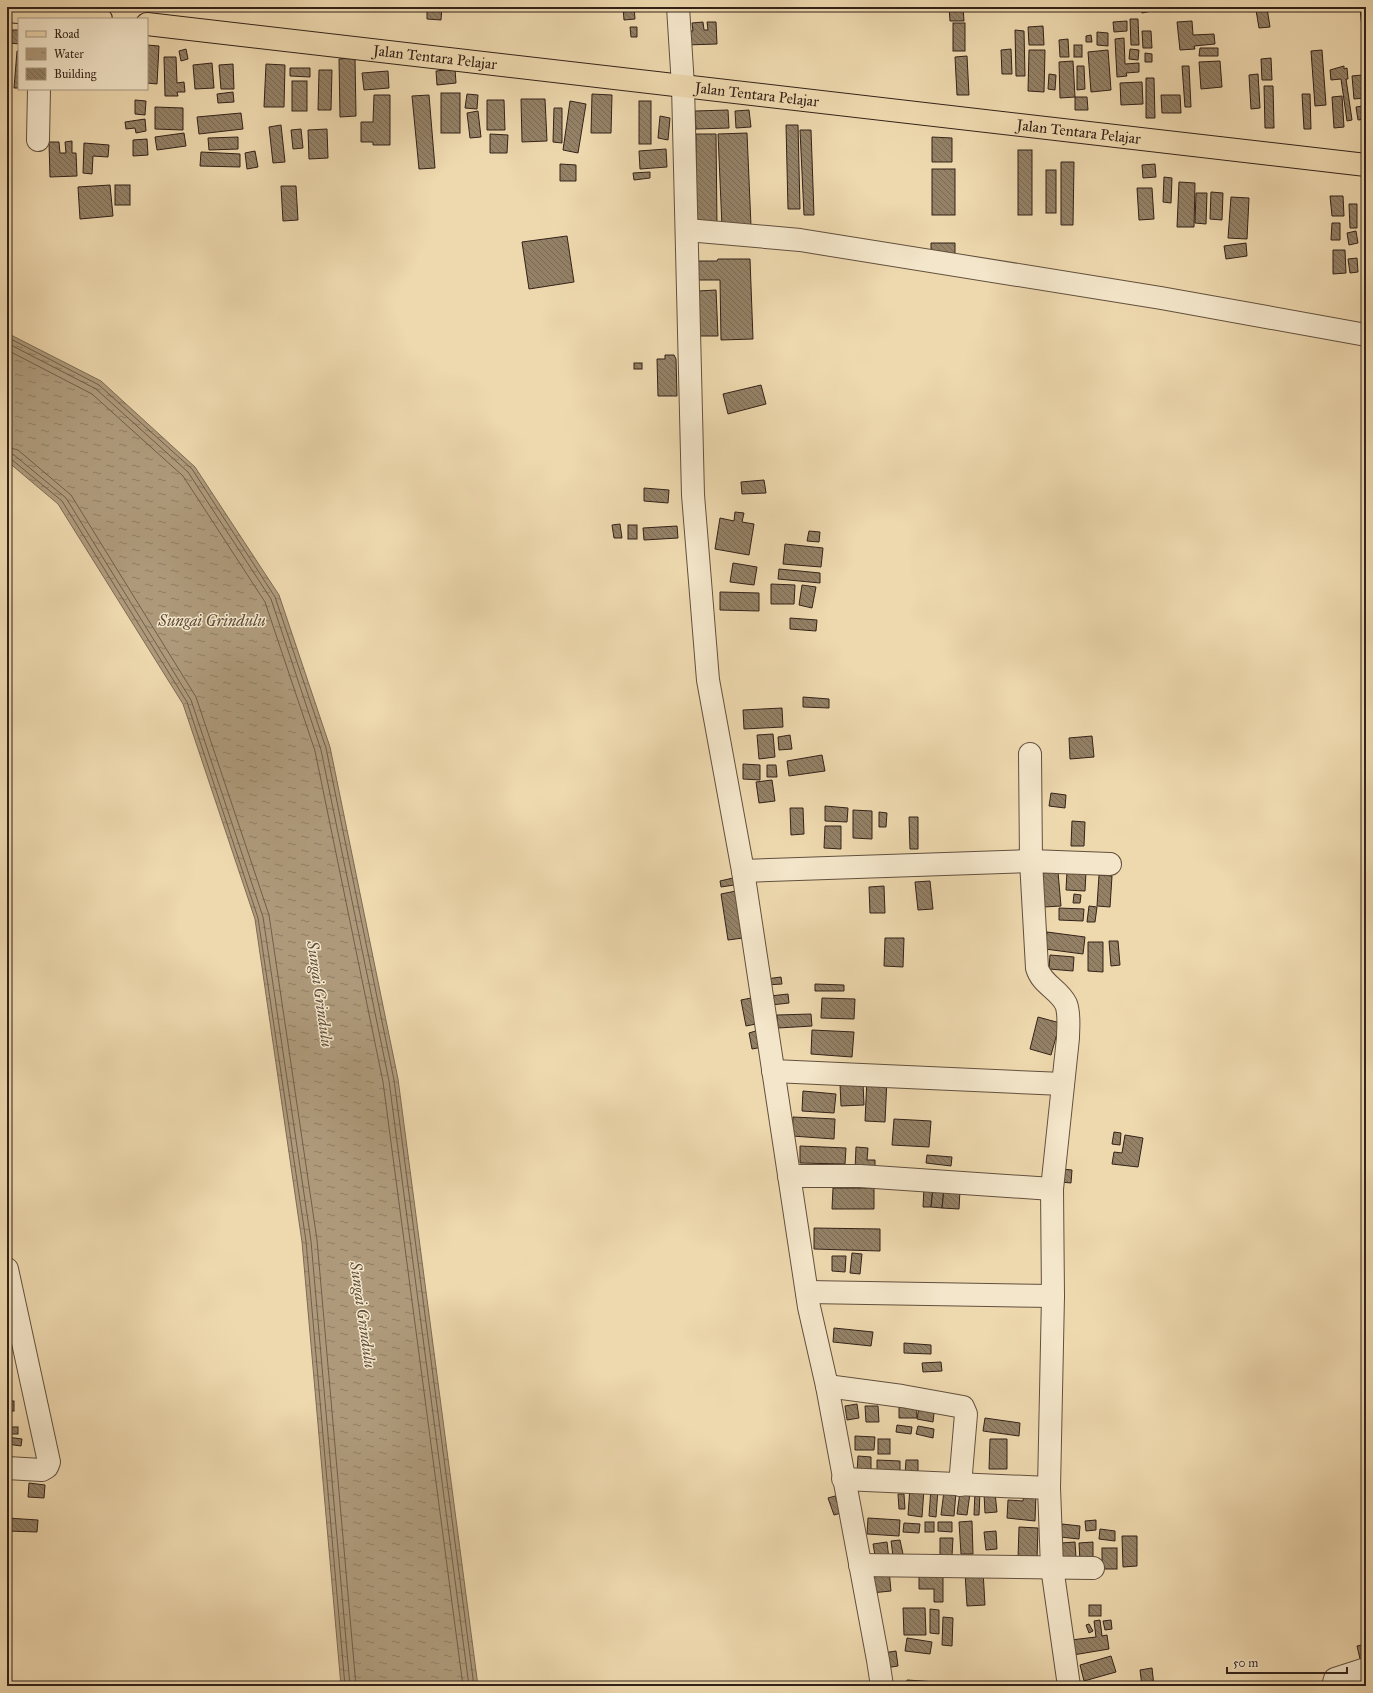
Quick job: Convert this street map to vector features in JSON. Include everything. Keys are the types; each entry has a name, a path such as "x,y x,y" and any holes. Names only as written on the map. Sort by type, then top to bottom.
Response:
{"main road":[{"path":"7,11 40,16 81,18"},
{"name":"Jalan Tentara Pelajar","path":"148,24 1366,165"}],"street":[{"path":"678,7 683,86 693,495 708,680 743,871 772,1071 807,1292 827,1386 882,1686"},
{"path":"38,140 39,90"},
{"path":"687,230 800,240 1154,296 1366,335"},
{"path":"1030,754 1031,861 1038,972 1040,976 1062,998 1067,1006 1068,1038 1052,1189 1053,1296 1049,1488 1052,1567 1069,1686"},
{"path":"743,871 1031,861 1110,864"},
{"path":"772,1071 1063,1084"},
{"path":"789,1176 860,1176 1052,1189"},
{"path":"7,1269 49,1462 47,1467 42,1470 7,1468"},
{"path":"807,1292 1053,1296"},
{"path":"827,1386 902,1396 963,1407 966,1414 960,1485"},
{"path":"843,1479 1049,1488"},
{"path":"860,1565 1093,1568"},
{"path":"1333,1686 1335,1679 1340,1676 1366,1669"}],"water":[{"name":"Sungai Grindulu","path":"7,333 101,381 195,467 279,595 330,747 398,1079 478,1686 341,1686 302,1242 255,919 183,704 58,504 7,461"}],"building":[{"path":"427,7 442,7 441,20 427,19"},
{"path":"623,7 634,7 635,19 624,20"},
{"path":"949,7 963,7 964,21 950,21"},
{"path":"1141,7 1151,7 1152,11 1142,13"},
{"path":"1360,7 1366,7 1366,74"},
{"path":"1267,8 1270,27 1259,28 1256,10"},
{"path":"1130,19 1138,19 1139,45 1131,45"},
{"path":"1127,21 1127,31 1114,32 1113,22"},
{"path":"1192,21 1193,35 1214,34 1215,44 1194,46 1195,49 1180,50 1177,22"},
{"path":"703,22 704,30 708,30 707,22 716,22 717,44 686,45 685,31 693,31 692,23"},
{"path":"953,23 965,23 965,51 953,51"},
{"path":"1043,26 1044,45 1029,45 1028,27"},
{"path":"630,27 637,27 637,37 631,37"},
{"path":"11,30 18,30 18,44 10,43"},
{"path":"1015,30 1024,31 1025,76 1016,76"},
{"path":"1142,31 1151,31 1152,48 1143,48"},
{"path":"1097,32 1108,33 1108,46 1097,45"},
{"path":"1091,35 1092,42 1086,42 1086,36"},
{"path":"1124,38 1125,64 1139,63 1139,72 1126,73 1127,76 1117,77 1115,39"},
{"path":"1068,39 1069,57 1060,57 1059,40"},
{"path":"148,45 159,46 157,84 148,83"},
{"path":"1074,45 1082,45 1082,57 1074,57"},
{"path":"1200,48 1218,48 1218,56 1199,56"},
{"path":"186,49 188,59 181,61 179,51"},
{"path":"1011,49 1012,74 1002,74 1001,50"},
{"path":"1130,49 1139,50 1138,60 1129,59"},
{"path":"1029,50 1045,50 1044,92 1028,91"},
{"path":"1108,50 1111,90 1091,92 1088,52"},
{"path":"1322,50 1326,105 1315,106 1311,51"},
{"path":"17,51 18,51 18,88 14,88"},
{"path":"1145,53 1152,54 1152,62 1145,62"},
{"path":"967,56 969,95 957,95 955,57"},
{"path":"164,57 176,57 177,83 184,82 185,92 177,92 178,96 165,96"},
{"path":"355,58 356,116 340,117 339,59"},
{"path":"1271,58 1272,80 1262,80 1261,59"},
{"path":"1073,61 1075,97 1060,98 1059,62"},
{"path":"1220,61 1222,87 1201,89 1199,62"},
{"path":"212,63 214,88 195,89 193,65"},
{"path":"233,64 234,89 221,89 219,65"},
{"path":"266,64 285,65 284,107 264,107"},
{"path":"1077,66 1084,66 1085,89 1077,90"},
{"path":"1182,66 1189,66 1191,107 1185,107"},
{"path":"1344,66 1344,69 1347,68 1348,79 1346,79 1352,120 1347,121 1341,79 1331,80 1330,70"},
{"path":"290,68 310,68 310,77 290,76"},
{"path":"455,69 456,83 437,85 436,71"},
{"path":"319,70 332,70 331,110 318,110"},
{"path":"388,71 389,88 364,90 362,73"},
{"path":"7,73 9,73 8,103 7,103"},
{"path":"1049,74 1056,75 1055,90 1048,89"},
{"path":"1258,74 1260,108 1251,109 1249,75"},
{"path":"1362,75 1365,98 1354,99 1352,76"},
{"path":"1146,78 1154,78 1155,118 1146,118"},
{"path":"292,81 307,81 307,111 292,111"},
{"path":"1142,82 1143,104 1121,105 1120,83"},
{"path":"1264,86 1273,86 1274,128 1265,128"},
{"path":"233,92 234,102 218,103 217,94"},
{"path":"441,93 460,93 460,133 441,133"},
{"path":"467,94 478,95 477,109 465,108"},
{"path":"592,94 612,95 611,133 591,133"},
{"path":"1302,94 1310,94 1311,129 1304,129"},
{"path":"374,95 390,95 390,145 373,145 373,142 361,142 361,122 373,122"},
{"path":"429,95 435,168 419,169 412,96"},
{"path":"1161,95 1180,95 1181,113 1162,113"},
{"path":"1342,96 1344,127 1334,128 1332,97"},
{"path":"1075,97 1087,97 1088,110 1075,110"},
{"path":"521,99 545,99 547,141 522,142"},
{"path":"135,100 146,101 145,115 135,114"},
{"path":"487,100 504,100 505,130 487,130"},
{"path":"570,101 586,104 578,153 563,150"},
{"path":"639,101 651,101 651,144 639,144"},
{"path":"1363,106 1365,119 1358,120 1356,107"},
{"path":"155,107 183,108 183,130 155,129"},
{"path":"554,108 562,108 562,143 553,142"},
{"path":"728,110 729,128 696,129 695,111"},
{"path":"749,110 751,127 736,128 735,111"},
{"path":"478,111 481,137 470,138 467,113"},
{"path":"241,113 243,129 199,134 197,117"},
{"path":"660,116 670,118 668,140 658,138"},
{"path":"145,119 146,131 136,133 135,128 126,129 125,122"},
{"path":"281,125 285,162 273,163 269,127"},
{"path":"786,125 798,125 800,209 788,209"},
{"path":"301,129 303,148 293,149 291,130"},
{"path":"327,129 328,158 309,159 308,130"},
{"path":"800,130 811,130 814,215 804,215"},
{"path":"184,133 186,146 157,150 155,137"},
{"path":"747,133 751,226 722,227 718,134"},
{"path":"490,134 508,135 507,153 490,153"},
{"path":"696,134 716,134 717,226 696,226"},
{"path":"238,137 238,149 209,150 208,138"},
{"path":"932,137 952,138 952,162 932,162"},
{"path":"147,139 148,155 133,156 133,140"},
{"path":"72,141 72,153 76,153 77,176 50,177 49,142 59,142 60,153 66,153 65,142"},
{"path":"84,143 109,145 108,157 93,156 92,174 83,173"},
{"path":"666,149 667,167 640,169 639,151"},
{"path":"1018,150 1032,150 1032,215 1018,215"},
{"path":"255,151 258,167 247,169 245,153"},
{"path":"201,152 240,154 240,167 200,166"},
{"path":"1061,162 1074,162 1073,225 1061,225"},
{"path":"560,164 576,165 576,181 560,181"},
{"path":"1155,164 1156,177 1143,178 1142,165"},
{"path":"932,169 955,169 955,215 932,215"},
{"path":"1046,170 1056,170 1056,213 1046,213"},
{"path":"650,172 650,178 634,180 633,173"},
{"path":"1164,177 1172,178 1171,203 1163,202"},
{"path":"1179,182 1195,183 1194,227 1177,227"},
{"path":"110,185 113,216 80,219 78,187"},
{"path":"115,185 130,185 130,205 115,205"},
{"path":"281,186 296,186 298,220 283,221"},
{"path":"1137,188 1152,188 1154,219 1139,220"},
{"path":"1211,192 1223,193 1222,220 1210,219"},
{"path":"1196,193 1207,193 1206,224 1195,223"},
{"path":"1330,196 1343,196 1344,216 1332,216"},
{"path":"1231,197 1249,198 1247,239 1228,238"},
{"path":"1362,197 1366,197 1366,219 1363,219"},
{"path":"1349,204 1357,204 1357,228 1350,228"},
{"path":"1332,223 1340,223 1340,240 1331,240"},
{"path":"1363,223 1366,223 1366,252 1363,252"},
{"path":"1356,231 1358,243 1349,245 1347,233"},
{"path":"567,236 574,282 529,289 522,242"},
{"path":"931,243 955,243 955,255 931,256"},
{"path":"1246,243 1247,256 1226,259 1224,246"},
{"path":"1333,250 1345,250 1346,273 1333,274"},
{"path":"1357,258 1358,272 1350,273 1348,259"},
{"path":"718,259 750,259 753,339 721,340 720,280 698,280 698,261 717,261"},
{"path":"716,290 718,336 700,336 698,291"},
{"path":"665,355 674,355 676,359 677,396 658,396 657,359 665,359"},
{"path":"634,363 642,363 642,369 634,369"},
{"path":"761,385 766,404 728,414 723,394"},
{"path":"764,480 766,493 742,494 741,482"},
{"path":"644,488 669,490 668,503 644,501"},
{"path":"735,512 744,513 742,522 754,524 749,555 715,549 720,518 734,521"},
{"path":"620,524 622,538 614,538 612,525"},
{"path":"628,525 637,525 637,539 628,539"},
{"path":"677,526 678,538 644,540 643,528"},
{"path":"809,531 820,532 819,542 807,541"},
{"path":"785,544 823,548 821,567 783,564"},
{"path":"733,563 757,567 754,585 730,582"},
{"path":"779,569 820,573 820,583 778,579"},
{"path":"771,584 795,585 794,604 771,604"},
{"path":"802,585 816,587 812,608 799,605"},
{"path":"720,592 759,593 759,611 720,610"},
{"path":"790,618 817,620 816,631 790,629"},
{"path":"803,697 829,699 829,708 803,707"},
{"path":"782,708 783,727 744,729 743,710"},
{"path":"773,734 775,757 759,759 757,735"},
{"path":"790,735 792,749 779,750 778,737"},
{"path":"1092,736 1094,757 1070,759 1069,738"},
{"path":"822,755 825,771 789,776 787,761"},
{"path":"743,764 760,765 760,780 743,779"},
{"path":"767,765 776,765 777,777 767,777"},
{"path":"772,780 775,801 759,803 756,782"},
{"path":"1051,793 1066,795 1065,808 1049,806"},
{"path":"825,806 848,808 847,822 825,821"},
{"path":"790,808 803,808 804,834 791,835"},
{"path":"853,810 872,811 872,839 853,838"},
{"path":"879,812 887,813 886,827 879,827"},
{"path":"909,817 918,817 918,849 910,849"},
{"path":"1072,821 1085,822 1084,846 1071,846"},
{"path":"825,826 841,826 841,849 824,848"},
{"path":"1067,871 1086,872 1085,891 1066,890"},
{"path":"1058,872 1061,906 1044,907 1041,873"},
{"path":"1099,875 1112,876 1110,907 1097,906"},
{"path":"733,878 734,885 721,887 720,881"},
{"path":"930,881 933,909 918,910 915,882"},
{"path":"884,886 885,913 870,913 869,887"},
{"path":"736,891 743,938 728,940 721,894"},
{"path":"1074,894 1081,895 1080,903 1073,903"},
{"path":"1089,906 1097,907 1095,922 1087,922"},
{"path":"1059,908 1084,909 1083,921 1059,920"},
{"path":"1047,932 1085,937 1083,954 1045,949"},
{"path":"885,938 904,938 903,967 884,966"},
{"path":"1109,941 1118,941 1120,965 1111,966"},
{"path":"1088,942 1103,942 1103,972 1088,971"},
{"path":"1050,955 1074,957 1073,971 1049,969"},
{"path":"781,977 782,984 766,985 766,979"},
{"path":"815,984 844,985 844,991 815,991"},
{"path":"788,994 789,1003 771,1005 770,996"},
{"path":"751,998 756,1024 746,1026 741,1000"},
{"path":"822,998 855,999 854,1019 821,1018"},
{"path":"811,1014 812,1026 778,1028 777,1015"},
{"path":"1038,1017 1060,1023 1051,1055 1030,1049"},
{"path":"759,1030 763,1047 752,1049 749,1033"},
{"path":"812,1030 854,1032 852,1057 811,1054"},
{"path":"867,1078 887,1078 885,1122 865,1121"},
{"path":"863,1083 864,1105 841,1106 840,1084"},
{"path":"803,1091 836,1094 834,1113 802,1111"},
{"path":"793,1117 835,1119 834,1139 792,1136"},
{"path":"894,1119 931,1121 929,1147 892,1145"},
{"path":"1114,1132 1121,1133 1120,1145 1112,1144"},
{"path":"1125,1135 1143,1138 1138,1167 1112,1164 1114,1152 1122,1153"},
{"path":"800,1146 846,1148 845,1164 800,1163"},
{"path":"856,1147 868,1148 867,1160 875,1160 875,1168 855,1169"},
{"path":"927,1155 952,1157 951,1166 926,1163"},
{"path":"1062,1169 1072,1170 1071,1183 1061,1182"},
{"path":"924,1187 933,1188 931,1207 923,1207"},
{"path":"833,1188 874,1188 874,1209 832,1209"},
{"path":"933,1188 944,1189 942,1208 931,1207"},
{"path":"944,1189 960,1190 959,1209 942,1208"},
{"path":"814,1228 880,1229 880,1251 814,1249"},
{"path":"852,1253 862,1254 860,1274 850,1273"},
{"path":"832,1256 846,1256 845,1272 832,1271"},
{"path":"834,1328 873,1332 871,1346 833,1342"},
{"path":"904,1343 931,1345 931,1354 904,1353"},
{"path":"941,1362 942,1371 923,1372 922,1363"},
{"path":"916,1398 917,1418 899,1418 899,1399"},
{"path":"7,1401 14,1401 14,1411 7,1411"},
{"path":"920,1402 935,1404 933,1422 917,1419"},
{"path":"857,1404 859,1418 847,1420 845,1406"},
{"path":"865,1406 878,1406 879,1422 866,1422"},
{"path":"985,1418 1020,1423 1019,1436 983,1431"},
{"path":"897,1425 912,1427 911,1434 896,1432"},
{"path":"918,1426 934,1429 933,1438 916,1434"},
{"path":"7,1427 18,1427 18,1434 7,1434"},
{"path":"855,1436 875,1437 874,1450 855,1450"},
{"path":"7,1437 22,1439 21,1446 7,1444"},
{"path":"878,1439 890,1439 890,1454 878,1454"},
{"path":"990,1439 1007,1439 1007,1469 989,1469"},
{"path":"858,1456 871,1457 871,1473 857,1473"},
{"path":"877,1460 900,1461 900,1474 877,1472"},
{"path":"906,1460 918,1460 918,1476 905,1475"},
{"path":"29,1483 45,1485 44,1498 28,1497"},
{"path":"910,1487 924,1489 922,1517 908,1515"},
{"path":"931,1488 938,1489 936,1517 929,1516"},
{"path":"944,1491 956,1492 954,1516 941,1515"},
{"path":"975,1491 980,1492 979,1515 974,1515"},
{"path":"960,1492 970,1493 967,1515 957,1514"},
{"path":"995,1493 997,1512 985,1513 984,1494"},
{"path":"1024,1493 1036,1493 1035,1521 1007,1518 1008,1500 1023,1501"},
{"path":"898,1494 904,1494 905,1509 899,1509"},
{"path":"835,1496 841,1513 834,1515 828,1498"},
{"path":"7,1518 38,1520 37,1532 7,1531"},
{"path":"868,1518 900,1520 899,1536 867,1534"},
{"path":"1096,1520 1096,1530 1086,1531 1085,1521"},
{"path":"972,1521 973,1554 961,1554 959,1522"},
{"path":"925,1522 934,1522 934,1532 925,1532"},
{"path":"938,1522 952,1522 952,1532 938,1531"},
{"path":"904,1523 920,1524 919,1533 903,1532"},
{"path":"1062,1524 1080,1526 1079,1539 1060,1537"},
{"path":"1019,1527 1038,1528 1037,1559 1018,1558"},
{"path":"1100,1529 1115,1531 1115,1541 1099,1539"},
{"path":"996,1531 997,1549 986,1550 984,1532"},
{"path":"1122,1536 1137,1536 1137,1566 1123,1567"},
{"path":"940,1538 953,1538 952,1556 940,1556"},
{"path":"900,1540 903,1554 893,1556 891,1541"},
{"path":"887,1542 889,1559 876,1561 873,1544"},
{"path":"1075,1542 1076,1558 1062,1559 1061,1543"},
{"path":"1093,1542 1093,1562 1080,1562 1079,1543"},
{"path":"1102,1548 1117,1548 1117,1569 1102,1569"},
{"path":"889,1570 891,1591 871,1593 869,1572"},
{"path":"983,1571 985,1605 967,1606 965,1572"},
{"path":"919,1572 943,1576 943,1602 934,1602 934,1589 919,1589"},
{"path":"1089,1605 1101,1605 1101,1616 1089,1616"},
{"path":"903,1608 925,1608 926,1635 904,1635"},
{"path":"930,1609 939,1610 939,1634 930,1633"},
{"path":"943,1617 953,1618 952,1646 942,1645"},
{"path":"1100,1620 1102,1636 1107,1635 1109,1649 1073,1655 1071,1640 1096,1637 1094,1621"},
{"path":"1111,1620 1112,1629 1105,1630 1103,1621"},
{"path":"1089,1624 1093,1631 1089,1633 1086,1625"},
{"path":"907,1638 932,1642 930,1654 905,1651"},
{"path":"1366,1644 1366,1661 1361,1663 1357,1646"},
{"path":"896,1651 898,1666 885,1668 883,1653"},
{"path":"1111,1656 1116,1672 1084,1681 1080,1665"},
{"path":"1152,1668 1154,1686 1142,1686 1140,1670"},
{"path":"907,1680 937,1682 937,1686 906,1686"}]}
